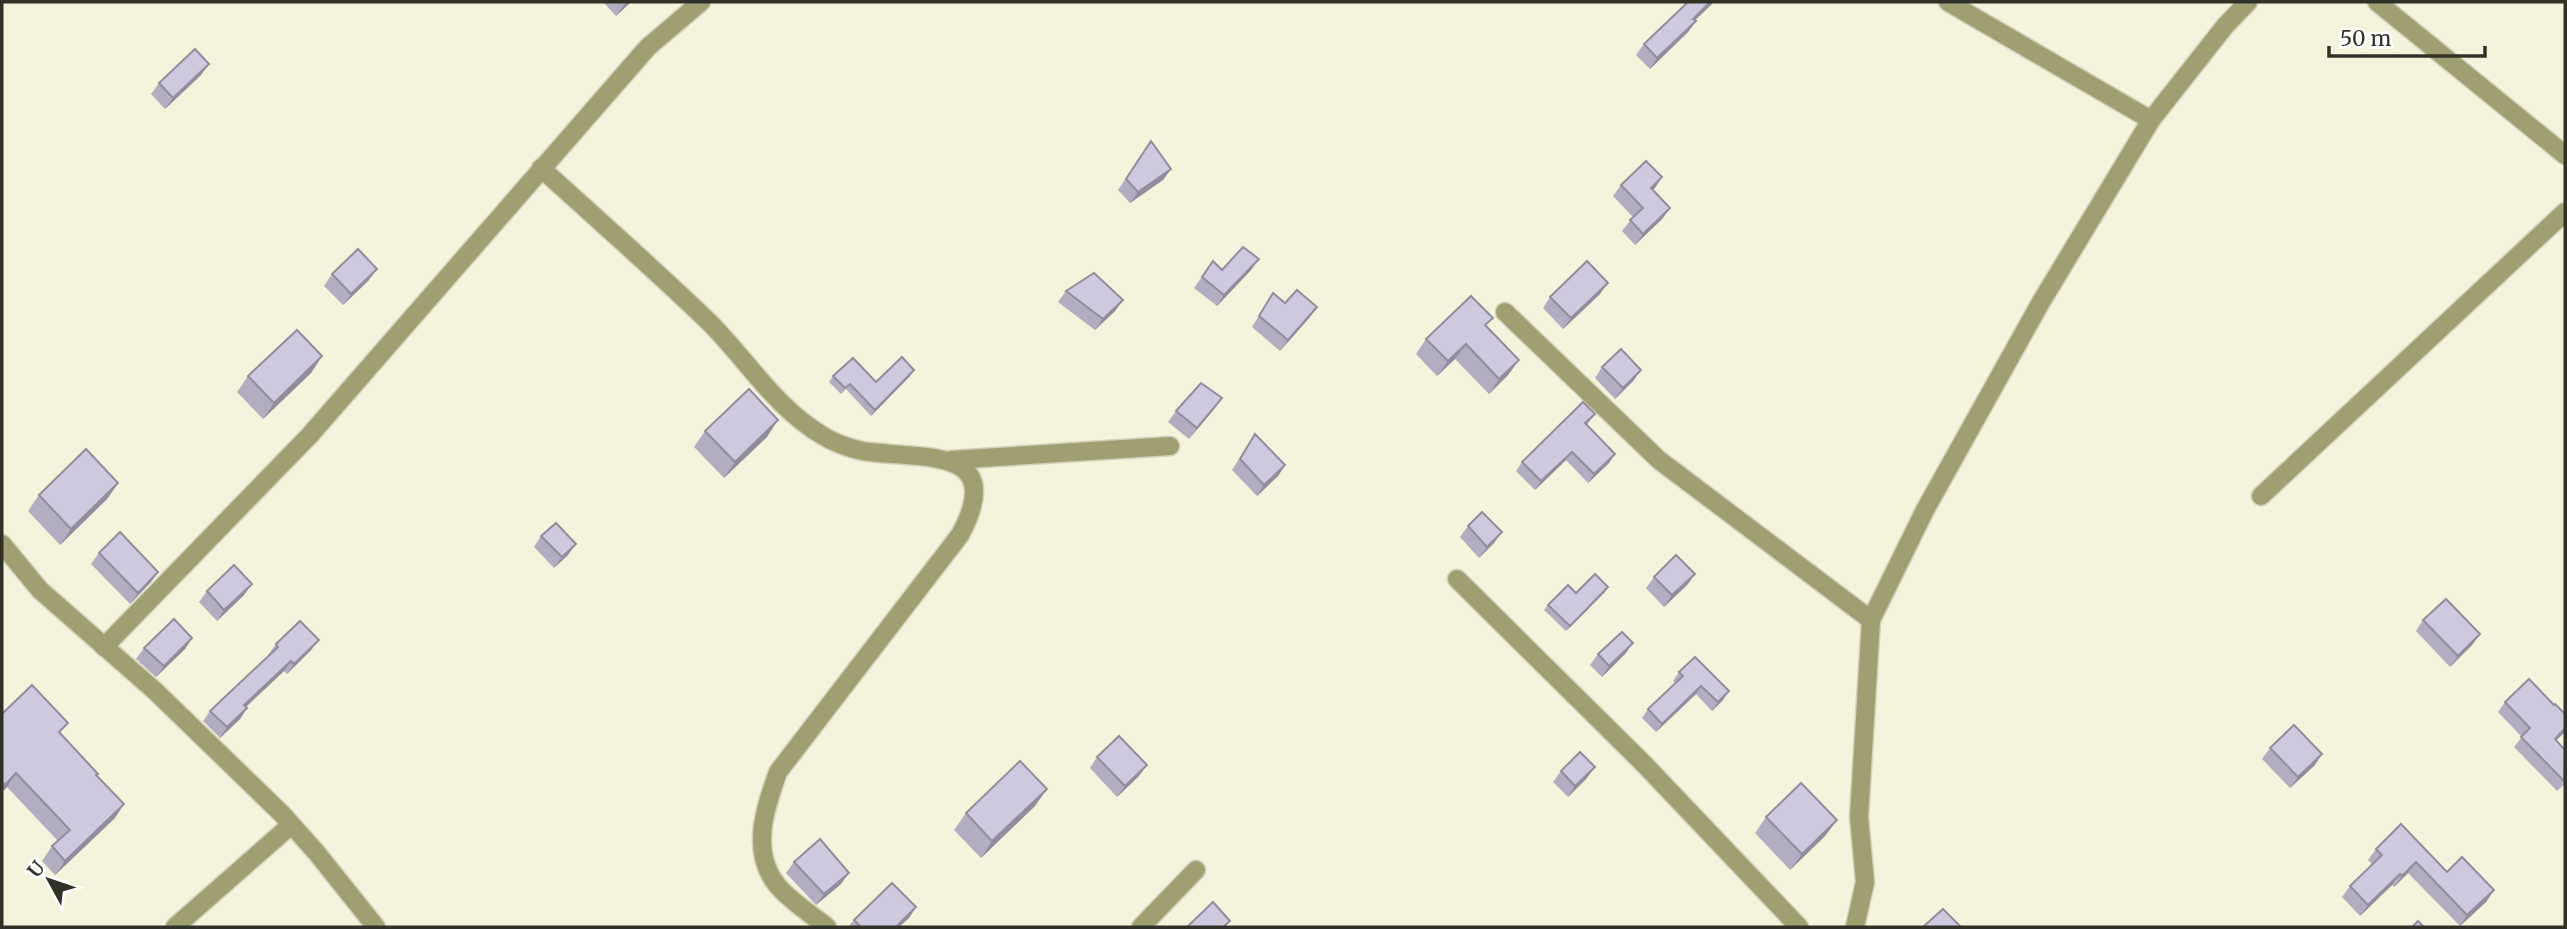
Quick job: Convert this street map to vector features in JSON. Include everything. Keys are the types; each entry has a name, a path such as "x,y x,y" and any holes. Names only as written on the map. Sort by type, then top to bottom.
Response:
{"street":[{"path":"104,647 310,435 648,47 701,2"},
{"path":"1948,2 2151,120"},
{"path":"1856,927 1865,882 1859,817 1871,620 1925,510 2041,302 2151,120 2225,26 2248,2"},
{"path":"2377,2 2565,155"},
{"path":"541,168 710,324 771,393 798,419 828,438 867,452 951,460 1170,446"},
{"path":"2262,496 2565,212"},
{"path":"1504,312 1658,460 1871,620"},
{"path":"827,927 778,885 762,858 762,832 768,802 778,772 960,535 972,513 975,492 968,472 951,460"},
{"path":"2,544 40,590 154,690 291,825 376,927"},
{"path":"1457,579 1645,765 1798,927"},
{"path":"175,927 291,825"},
{"path":"1141,927 1196,870"}],"building":[{"path":"1688,2 1710,2 1693,19 1696,21 1657,58 1644,44"},
{"path":"195,49 209,64 173,98 159,83"},
{"path":"1151,141 1171,169 1138,192 1126,179"},
{"path":"1646,161 1662,177 1651,188 1670,208 1643,234 1630,220 1643,208 1621,185"},
{"path":"1243,247 1259,259 1224,295 1202,277 1213,261 1222,270"},
{"path":"358,249 377,269 351,294 332,274"},
{"path":"1587,261 1608,283 1571,318 1550,297"},
{"path":"1094,273 1123,300 1103,319 1066,291"},
{"path":"1297,290 1317,307 1288,340 1259,316 1273,293 1285,303"},
{"path":"1471,296 1493,318 1485,325 1519,360 1499,379 1466,344 1448,361 1426,339"},
{"path":"297,330 322,356 274,403 248,376"},
{"path":"1621,349 1641,370 1623,388 1602,367"},
{"path":"902,357 914,370 875,410 850,384 845,388 833,376 853,358 876,382"},
{"path":"1201,383 1222,398 1197,428 1176,411"},
{"path":"749,389 778,420 735,462 705,431"},
{"path":"1583,402 1595,414 1585,423 1615,454 1594,474 1572,452 1541,481 1522,462"},
{"path":"1255,434 1285,465 1264,485 1240,459"},
{"path":"86,449 118,483 71,529 39,495"},
{"path":"1482,512 1502,532 1487,547 1468,526"},
{"path":"556,523 576,544 562,557 541,536"},
{"path":"120,532 158,572 138,593 99,553"},
{"path":"1676,555 1695,574 1672,595 1654,577"},
{"path":"234,565 252,584 224,610 207,591"},
{"path":"1595,574 1608,587 1570,626 1548,605 1568,585 1576,593"},
{"path":"2446,599 2480,634 2458,656 2423,620"},
{"path":"174,619 192,638 164,666 144,648"},
{"path":"300,621 319,640 294,664 291,661 244,705 247,708 227,727 210,711 278,647 276,644"},
{"path":"1622,632 1633,643 1609,666 1598,654"},
{"path":"1695,657 1729,691 1718,702 1701,686 1662,724 1648,709 1683,676 1679,672"},
{"path":"2529,679 2565,714 2565,728 2555,739 2565,750 2564,781 2521,737 2530,728 2505,702"},
{"path":"32,685 68,723 59,732 124,804 65,861 52,846 70,830 16,773 5,785 2,782 2,714"},
{"path":"2294,725 2322,754 2298,777 2270,748"},
{"path":"1119,736 1147,765 1125,786 1097,757"},
{"path":"1580,752 1595,767 1575,786 1561,771"},
{"path":"1020,761 1047,789 992,841 966,813"},
{"path":"1801,783 1837,820 1802,854 1766,817"},
{"path":"2401,824 2447,872 2462,857 2494,890 2467,915 2416,862 2368,905 2350,886 2382,855 2376,849"},
{"path":"820,839 849,873 824,894 794,862"},
{"path":"892,883 916,907 896,927 861,927 854,920"},
{"path":"1213,902 1230,921 1223,927 1187,927"},
{"path":"1943,909 1961,927 1923,927"},
{"path":"2418,921 2424,927 2412,927"}]}
